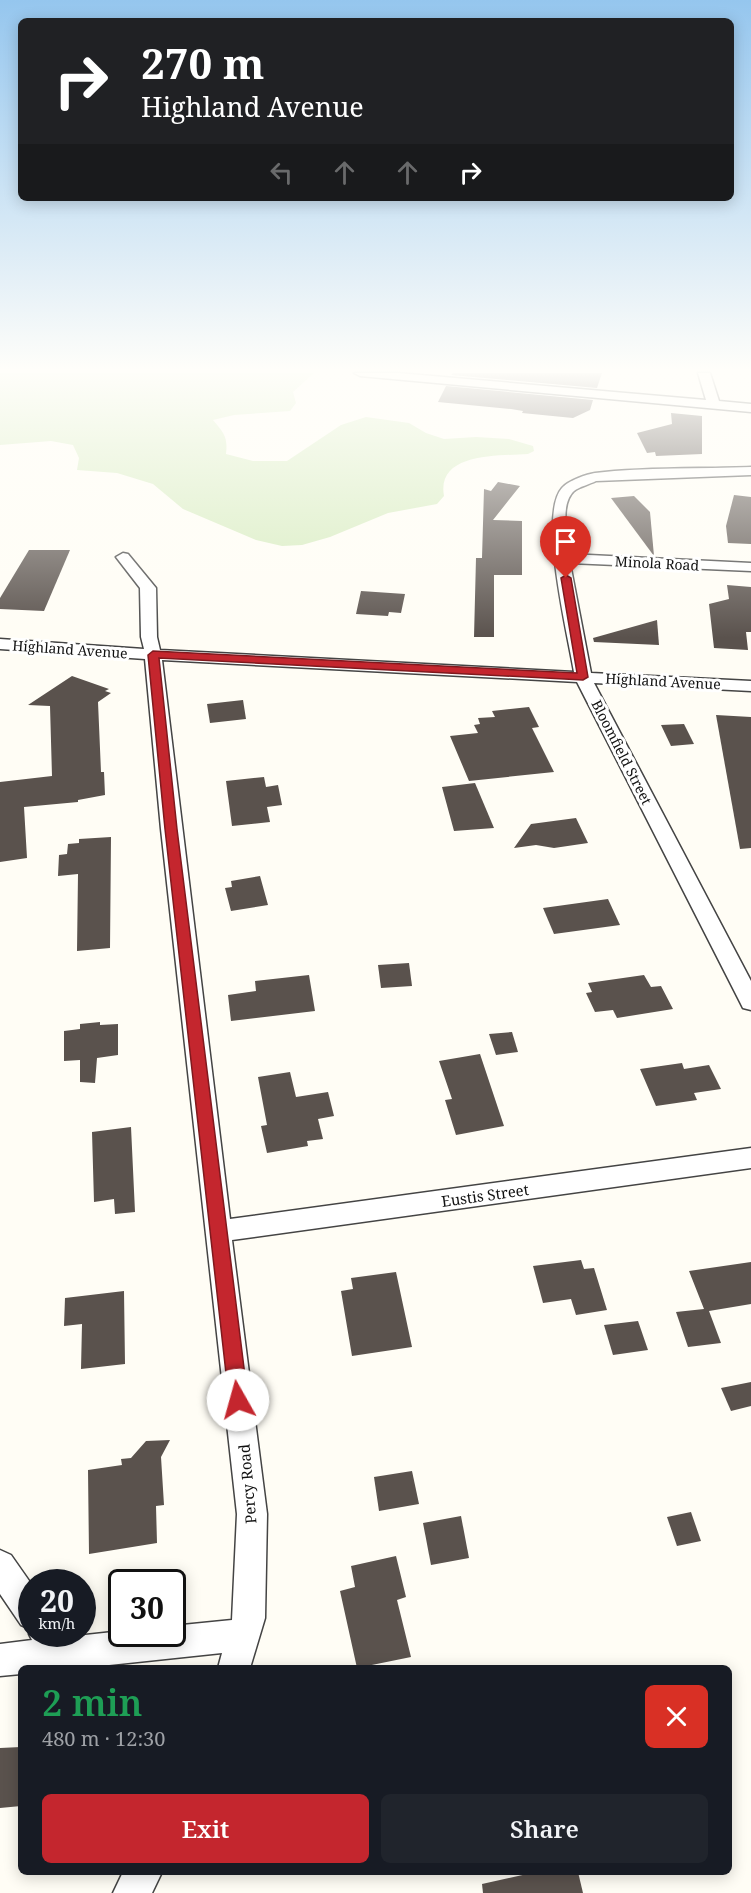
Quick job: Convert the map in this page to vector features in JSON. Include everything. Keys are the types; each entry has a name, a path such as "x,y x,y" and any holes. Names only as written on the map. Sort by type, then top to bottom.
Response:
{"street":[{"name":"Bloomfield Street","path":"751,471 594,477 568,489 560,505 562,558 583,677 751,1002"},
{"name":"Percy Road","path":"123,557 148,588 149,637 153,655 252,1514 249,1618 235,1665"},
{"name":"Minola Road","path":"562,558 751,567"},
{"name":"Highland Avenue","path":"0,644 153,655 751,686"},
{"name":"Eustis Street","path":"219,1231 751,1158"},
{"path":"0,1566 18,1593"},
{"path":"96,1642 244,1635"},
{"path":"0,1660 42,1647"},
{"path":"131,1893 142,1875"}],"green space":[{"path":"78,461 466,461 450,471 444,482 444,496 437,504 388,513 330,537 302,545 282,546 256,540 183,509 153,484 117,473 77,470"}],"building":[{"path":"498,482 520,486 493,520 522,521 522,575 494,575 494,637 474,637 476,558 482,558 484,489 491,491"},
{"path":"734,495 751,497 751,544 728,543 726,526"},
{"path":"634,496 650,512 654,556 611,498"},
{"path":"29,550 70,550 44,611 0,609 0,598"},
{"path":"727,585 751,587 751,632 746,632 748,650 714,648 709,604 729,599"},
{"path":"361,591 405,594 401,613 389,612 388,616 356,614"},
{"path":"657,620 659,645 594,642 593,638"},
{"path":"72,676 109,689 105,691 111,693 98,702 101,772 104,772 105,795 78,800 78,802 24,807 27,858 0,862 0,782 52,776 50,706 28,705"},
{"path":"243,700 246,719 210,723 207,704"},
{"path":"529,707 539,727 532,728 554,772 469,781 450,736 478,733 474,725 480,724 478,718 495,717 492,711"},
{"path":"716,715 751,717 751,848 740,849"},
{"path":"684,724 694,744 671,746 661,725"},
{"path":"264,777 266,787 278,785 282,805 267,807 270,822 232,826 226,781"},
{"path":"475,783 494,828 454,831 442,787"},
{"path":"576,818 588,843 554,848 536,845 514,848 531,824"},
{"path":"111,837 110,948 77,951 78,874 58,876 59,855 67,854 68,844 79,843 79,839"},
{"path":"260,876 268,905 231,911 225,888 232,887 231,881"},
{"path":"608,899 620,925 554,934 543,908"},
{"path":"409,963 412,986 381,988 378,965"},
{"path":"309,975 315,1011 231,1021 228,995 256,991 255,981"},
{"path":"644,975 651,987 661,986 673,1009 617,1018 613,1010 595,1012 586,993 592,992 588,983"},
{"path":"100,1022 100,1025 118,1024 118,1055 97,1058 95,1083 80,1082 80,1060 64,1061 64,1031 80,1029 80,1024"},
{"path":"512,1032 518,1052 496,1055 489,1034"},
{"path":"480,1054 504,1126 456,1135 445,1100 452,1099 439,1061"},
{"path":"682,1063 684,1069 709,1065 721,1089 694,1093 697,1100 656,1106 640,1069"},
{"path":"290,1072 296,1097 328,1092 334,1116 318,1119 323,1139 307,1141 308,1146 267,1153 261,1126 267,1125 258,1077"},
{"path":"131,1127 135,1212 115,1214 114,1199 94,1202 92,1132"},
{"path":"581,1260 584,1269 594,1268 607,1310 576,1315 571,1299 543,1303 533,1266"},
{"path":"751,1262 751,1304 709,1311 721,1343 688,1347 676,1312 704,1309 689,1271"},
{"path":"396,1272 412,1347 352,1356 341,1291 353,1289 351,1278"},
{"path":"124,1291 125,1364 81,1369 82,1324 64,1326 65,1298"},
{"path":"638,1321 648,1350 613,1355 604,1325"},
{"path":"751,1382 751,1406 731,1411 721,1388"},
{"path":"170,1440 161,1457 164,1505 156,1506 157,1543 89,1554 88,1470 122,1465 121,1459 131,1458 146,1441"},
{"path":"412,1471 419,1504 379,1511 374,1477"},
{"path":"691,1512 701,1541 677,1546 667,1517"},
{"path":"461,1516 469,1558 431,1565 423,1523"},
{"path":"396,1556 406,1597 397,1600 411,1657 372,1665 356,1665 340,1591 355,1587 351,1566"},
{"path":"18,1747 18,1806 0,1808 0,1748"},
{"path":"522,1875 579,1875 583,1893 483,1893 482,1884"}],"route":[{"path":"238,1400 171,829 153,655 583,677 566,578"}]}
